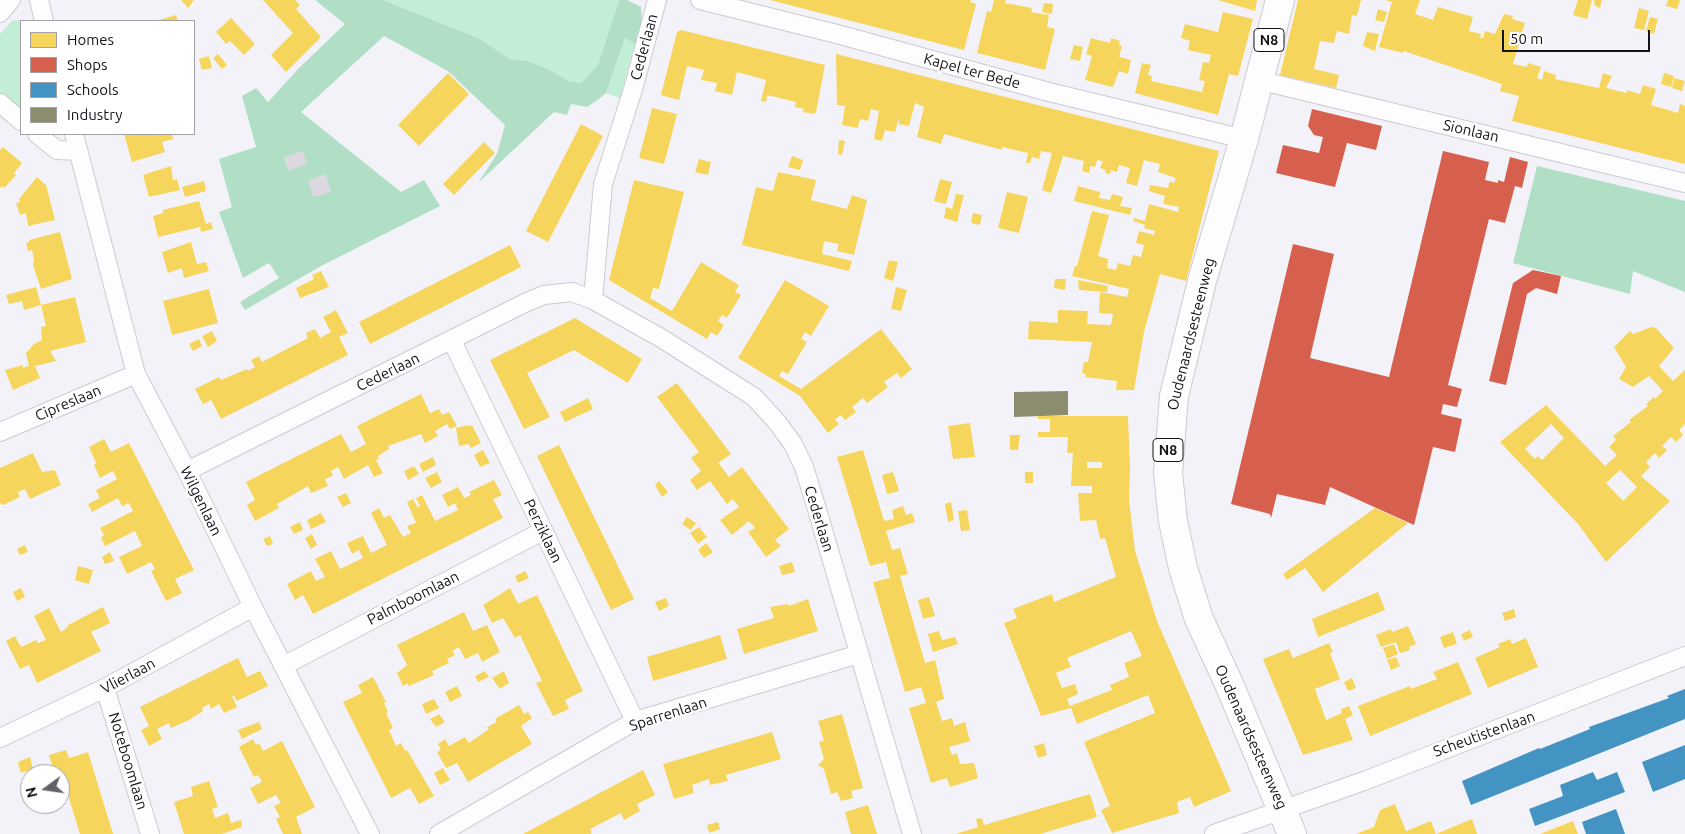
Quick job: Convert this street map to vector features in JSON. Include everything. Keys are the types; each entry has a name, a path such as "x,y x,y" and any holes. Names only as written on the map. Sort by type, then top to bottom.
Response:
{"main road":[{"name":"Oudenaardsesteenweg","path":"1280,0 1244,139 1202,281 1174,396 1168,473 1174,521 1183,568 1199,619 1283,808 1292,834"}],"street":[{"path":"0,13 11,0"},
{"path":"39,0 44,20"},
{"name":"Cederlaan","path":"593,300 603,184 634,86 657,0"},
{"name":"Kapel ter Bede","path":"700,0 837,34 1049,92 1244,139"},
{"name":"Sionlaan","path":"1258,80 1685,183"},
{"path":"0,103 20,120"},
{"name":"Wilgenlaan","path":"38,135 57,150 76,142 136,374 370,834"},
{"name":"Cederlaan","path":"187,471 544,295 572,292 593,300 728,379 754,397 777,422 793,444 804,467 912,834"},
{"name":"Perziklaan","path":"452,341 635,722"},
{"name":"Cipreslaan","path":"0,432 136,374"},
{"name":"Palmboomlaan","path":"283,666 544,531"},
{"name":"Vlierlaan","path":"0,738 105,688 253,607"},
{"name":"Sparrenlaan","path":"439,834 635,722 859,654"},
{"name":"Scheutistenlaan","path":"1214,834 1283,808 1364,781 1685,656"},
{"name":"Noteboomlaan","path":"105,688 150,834"}],"green space":[{"path":"315,0 383,0 478,38 510,59 528,61 548,69 569,81 581,83 598,65 619,0 627,0 641,7 642,24 635,44 625,38 606,93 587,107 571,104 567,115 554,112 478,183 497,154 505,125 448,71 384,36 301,112 401,192 424,180 440,206 321,266 245,310 240,302 279,278 269,263 243,278 219,212 232,207 219,159 256,147 242,96 256,88 268,102 299,68 345,24"},
{"path":"383,0 619,0 598,65 581,83 569,81 548,69 528,61 510,59 478,38"},
{"path":"13,20 20,21 20,111 0,93 0,34"},
{"path":"625,38 635,44 620,98 606,93"},
{"path":"1537,166 1685,201 1685,292 1633,271 1630,294 1513,263"}],"building: Homes":[{"path":"181,0 194,0 188,8"},
{"path":"263,0 295,0 300,5 296,9 321,37 286,72 271,55 293,33"},
{"path":"770,0 971,0 970,2 976,4 964,50"},
{"path":"994,0 1006,0 1005,3 1032,8 1031,12 1049,15 1047,27 1055,29 1045,70 977,53 987,11 991,12"},
{"path":"1218,0 1257,0 1255,11"},
{"path":"1298,0 1361,0 1357,16 1352,15 1349,34 1337,31 1334,43 1320,41 1314,69 1339,75 1336,88 1280,75"},
{"path":"1385,0 1420,0 1415,14 1433,20 1438,7 1473,17 1469,31 1481,34 1480,38 1483,38 1485,31 1495,34 1504,14 1513,16 1512,19 1525,23 1513,64 1527,67 1528,63 1541,67 1537,78 1542,80 1544,71 1556,75 1555,79 1599,88 1603,73 1612,76 1606,88 1627,93 1627,90 1640,94 1643,85 1656,89 1651,105 1678,113 1680,104 1685,106 1685,164 1512,121 1519,96 1500,91 1502,84 1404,51 1403,53 1379,47 1392,2"},
{"path":"1578,0 1592,0 1587,19 1573,15"},
{"path":"1594,0 1602,0 1600,8 1595,6"},
{"path":"1668,0 1680,0 1677,9 1666,6"},
{"path":"1044,3 1053,4 1052,14 1042,12"},
{"path":"1639,8 1649,11 1644,30 1634,28"},
{"path":"1378,9 1387,12 1384,22 1375,20"},
{"path":"1223,12 1253,19 1238,76 1229,74 1218,115 1135,93 1142,63 1151,65 1148,75 1152,76 1151,81 1202,92 1205,81 1199,80 1203,62 1209,63 1211,55 1188,50 1190,41 1181,38 1185,24 1218,32"},
{"path":"176,15 178,20 159,20"},
{"path":"1650,17 1658,19 1654,34 1646,31"},
{"path":"231,18 255,44 244,55 230,41 226,44 216,32"},
{"path":"681,30 825,65 816,112 814,114 803,112 804,109 795,107 796,102 767,95 766,102 761,101 766,80 737,72 732,95 715,91 717,83 701,80 704,70 687,66 679,100 661,95 677,32"},
{"path":"1367,32 1379,34 1375,51 1363,46"},
{"path":"1091,38 1110,43 1111,38 1120,41 1119,45 1122,46 1119,57 1131,60 1128,74 1119,71 1113,87 1085,80 1092,56 1086,54"},
{"path":"1074,45 1083,47 1080,61 1070,59"},
{"path":"218,54 227,65 222,69 213,58"},
{"path":"836,54 1219,151 1186,281 1160,274 1144,332 1134,390 1116,390 1117,381 1085,377 1086,374 1082,373 1084,362 1088,362 1092,342 1028,339 1029,321 1058,323 1058,310 1088,311 1087,324 1111,325 1113,314 1099,313 1100,292 1127,297 1129,289 1072,276 1075,266 1077,266 1092,211 1109,215 1098,256 1108,259 1107,268 1116,270 1118,263 1130,266 1133,255 1141,257 1144,245 1136,243 1139,231 1154,235 1155,231 1144,228 1145,225 1133,221 1134,218 1145,221 1149,204 1178,212 1179,207 1163,204 1165,196 1149,191 1150,185 1168,188 1170,181 1174,183 1176,178 1158,172 1160,164 1144,160 1137,186 1126,183 1130,168 1119,165 1117,172 1111,170 1110,174 1105,173 1106,170 1100,168 1103,161 1097,160 1095,167 1090,166 1089,173 1082,171 1084,161 1063,156 1051,193 1042,190 1052,153 1041,151 1039,159 1032,157 1030,163 1026,163 1028,153 1002,147 1002,150 944,134 941,144 917,137 924,107 915,103 909,126 899,124 899,118 895,132 885,130 882,141 874,139 879,111 871,109 868,121 860,119 858,128 842,125 845,106 837,105"},
{"path":"209,56 212,68 202,70 199,59"},
{"path":"448,73 469,94 419,146 398,125"},
{"path":"1664,73 1674,76 1671,87 1661,84"},
{"path":"1674,78 1685,81 1682,91 1672,88"},
{"path":"652,108 677,114 664,164 639,158"},
{"path":"581,124 603,136 548,242 526,231"},
{"path":"124,135 172,135 173,139 162,142 165,152 132,162"},
{"path":"839,140 845,141 842,155 838,154"},
{"path":"484,142 495,153 454,195 443,184"},
{"path":"3,147 22,163 14,173 16,175 4,188 2,186 0,188 0,150"},
{"path":"792,156 803,160 800,170 788,167"},
{"path":"699,159 711,162 708,175 695,172"},
{"path":"171,166 173,180 177,179 180,190 149,197 143,175"},
{"path":"778,172 816,180 811,200 847,209 852,195 867,200 854,255 837,251 839,244 824,241 822,254 852,261 849,271 742,245 756,187 773,191"},
{"path":"37,177 46,185 55,220 28,226 26,213 20,215 16,203 20,202 19,199"},
{"path":"940,179 952,182 946,204 934,201"},
{"path":"634,180 684,192 659,289 653,288 650,298 672,311 701,262 739,285 735,292 741,295 727,318 722,315 718,321 724,325 717,336 711,332 707,339 609,280"},
{"path":"204,181 206,191 185,197 182,187"},
{"path":"1078,186 1100,192 1099,198 1110,200 1112,194 1123,197 1120,206 1132,208 1130,215 1074,201"},
{"path":"1007,192 1028,197 1019,233 998,228"},
{"path":"956,194 964,195 957,222 944,218 946,207 952,209"},
{"path":"199,201 206,224 211,222 213,229 201,232 200,227 158,237 153,216 163,213 163,210"},
{"path":"973,213 982,215 980,225 971,223"},
{"path":"60,232 72,279 41,289 33,265 32,250 28,251 26,243 29,240"},
{"path":"191,242 197,264 206,262 209,271 184,278 182,268 168,273 162,252"},
{"path":"510,245 521,267 370,344 359,322"},
{"path":"889,260 898,262 893,281 884,278"},
{"path":"321,271 329,287 300,298 296,288 314,279 312,275"},
{"path":"1055,279 1066,279 1065,290 1054,288"},
{"path":"785,280 829,306 811,336 805,332 801,339 807,342 788,374 782,371 779,376 801,389 881,329 912,369 901,378 897,373 884,382 888,387 867,403 863,398 852,407 856,412 845,420 841,415 835,419 839,424 828,433 800,396 738,358"},
{"path":"1078,280 1108,286 1107,292 1079,290"},
{"path":"36,287 41,305 24,310 22,301 9,304 6,295"},
{"path":"896,287 907,290 901,311 891,309"},
{"path":"209,289 218,323 172,335 163,301"},
{"path":"75,297 86,342 50,351 56,361 35,366 40,378 13,390 5,370 23,365 23,368 29,366 26,353 34,344 42,340 41,327 46,326 41,305"},
{"path":"336,310 348,333 339,337 348,355 221,419 211,400 203,404 195,389 219,377 221,380 247,369 248,371 255,367 251,360 259,356 262,362 308,338 306,333 315,329 320,338 331,332 323,317"},
{"path":"575,318 642,359 628,383 574,350 527,373 550,417 524,429 490,360"},
{"path":"1651,327 1656,328 1674,348 1659,366 1673,381 1685,370 1685,424 1679,430 1683,435 1676,442 1671,437 1662,446 1667,450 1659,458 1655,453 1646,462 1650,467 1641,476 1670,501 1606,562 1578,524 1500,442 1546,405 1605,466 1617,455 1609,447 1616,440 1613,436 1631,422 1629,420 1648,406 1646,404 1663,391 1649,376 1633,387 1619,379 1626,367 1614,347 1630,331 1633,334","holes":["1551,424 1564,438 1542,460 1538,456 1535,459 1525,449","1620,470 1637,487 1623,501 1606,483"]},
{"path":"212,331 217,341 208,347 202,336"},
{"path":"199,339 202,346 193,351 189,344"},
{"path":"677,383 731,454 718,463 729,477 742,467 789,529 775,540 781,546 766,557 748,532 755,528 749,521 732,535 720,520 739,507 733,499 727,504 710,481 697,490 690,480 701,471 691,458 699,452 657,397"},
{"path":"421,394 430,413 439,409 442,415 449,412 457,426 450,429 447,424 435,431 438,436 425,443 421,434 388,446 389,449 378,456 379,459 376,460 383,473 374,477 368,465 344,479 338,467 331,471 333,476 325,479 328,486 311,493 308,486 277,504 279,508 255,521 247,505 255,500 246,482 341,434 351,452 366,444 357,426"},
{"path":"588,398 593,409 565,422 560,412"},
{"path":"1038,416 1128,416 1129,500 1135,551 1157,621 1231,791 1194,807 1190,797 1177,802 1179,813 1112,833 1101,810 1110,806 1084,742 1155,713 1148,695 1077,724 1071,708 1041,716 1004,623 1017,618 1013,609 1052,594 1054,602 1116,577 1105,538 1100,539 1096,520 1080,521 1078,493 1092,493 1092,486 1071,486 1073,453 1067,453 1068,437 1038,437 1038,432 1050,432 1050,419 1038,419","holes":["1087,462 1102,462 1102,468 1087,468","1131,631 1142,656 1124,663 1129,677 1110,685 1112,690 1070,706 1067,699 1078,694 1075,684 1062,688 1056,673 1071,667 1067,658"]},
{"path":"970,423 975,457 953,459 948,426"},
{"path":"469,425 469,427 472,425 481,443 471,448 469,444 459,446 456,428"},
{"path":"1010,435 1020,435 1018,450 1010,450"},
{"path":"104,439 111,452 129,443 194,570 175,579 182,593 166,601 151,571 155,569 151,562 127,574 119,557 142,546 135,531 105,546 101,538 104,535 100,528 133,511 129,503 122,506 118,498 92,512 88,504 100,498 96,490 117,479 113,471 100,478 94,465 96,463 89,447"},
{"path":"559,445 634,599 611,610 537,456"},
{"path":"483,450 490,463 480,467 474,455"},
{"path":"863,450 884,521 894,519 892,510 903,506 906,515 912,513 915,522 886,531 892,550 900,548 908,574 900,576 925,663 935,660 944,699 936,702 942,721 952,718 954,726 965,722 970,741 949,747 952,755 957,753 960,764 974,763 978,778 950,787 947,778 931,783 909,708 926,703 921,687 905,692 873,582 890,578 886,562 870,566 837,457"},
{"path":"33,453 42,472 55,470 61,485 30,499 25,489 18,492 20,497 3,505 0,503 0,468"},
{"path":"433,457 436,465 423,472 419,464"},
{"path":"414,466 419,474 408,480 404,471"},
{"path":"437,472 442,482 431,488 425,478"},
{"path":"893,472 899,491 887,494 882,475"},
{"path":"1025,472 1033,472 1033,483 1025,483"},
{"path":"494,480 502,495 493,499 503,518 313,614 303,595 295,600 287,584 311,571 316,581 325,577 315,559 331,551 340,569 363,558 359,550 352,554 347,543 363,536 371,553 387,545 371,513 379,508 384,518 390,515 403,537 411,533 407,526 416,523 407,502 413,499 418,508 420,506 416,498 422,495 435,521 458,510 455,503 448,507 442,495 458,487 464,498 471,495 469,492"},
{"path":"659,481 668,492 662,497 655,485"},
{"path":"346,493 351,503 343,507 337,497"},
{"path":"951,502 954,520 948,522 945,504"},
{"path":"1375,508 1408,523 1323,592 1305,568 1287,580 1283,574"},
{"path":"967,510 970,530 961,531 958,511"},
{"path":"321,513 326,522 311,529 307,520"},
{"path":"687,517 696,523 691,530 682,524"},
{"path":"300,522 303,530 294,534 290,527"},
{"path":"699,527 707,537 698,544 690,533"},
{"path":"312,534 317,545 311,549 305,538"},
{"path":"270,536 273,544 267,546 263,539"},
{"path":"706,543 713,552 704,558 698,550"},
{"path":"25,545 28,552 20,555 17,549"},
{"path":"110,552 114,561 105,564 102,557"},
{"path":"792,562 795,572 782,575 779,566"},
{"path":"78,566 93,570 89,584 75,580"},
{"path":"525,571 529,578 518,583 515,576"},
{"path":"21,588 25,597 17,601 13,592"},
{"path":"510,588 518,604 537,595 583,691 565,700 569,709 553,716 536,683 542,681 520,635 515,638 503,618 492,623 483,605"},
{"path":"1378,592 1385,610 1318,637 1312,619"},
{"path":"929,597 935,616 923,619 918,600"},
{"path":"666,598 669,606 659,611 655,602"},
{"path":"808,599 818,631 744,654 737,629 774,618 770,607 788,604 789,606"},
{"path":"103,607 110,623 91,632 101,651 37,683 29,665 20,669 6,641 15,636 21,647 36,640 38,643 46,640 34,616 49,608 61,632 68,625"},
{"path":"1514,609 1516,617 1505,621 1502,613"},
{"path":"464,612 473,631 487,625 500,652 482,662 478,653 465,659 459,647 452,651 455,655 447,659 449,663 432,671 434,675 409,686 407,683 403,686 397,673 407,665 397,645"},
{"path":"1408,626 1416,644 1409,647 1410,650 1400,653 1396,642 1381,647 1376,635 1391,629 1392,632"},
{"path":"1470,630 1473,637 1464,641 1461,634"},
{"path":"939,631 942,640 955,637 958,644 933,652 928,634"},
{"path":"1453,632 1457,644 1444,648 1440,637"},
{"path":"720,635 727,659 653,681 647,657"},
{"path":"1526,638 1538,667 1488,688 1475,658 1500,647 1498,644 1510,639 1512,644"},
{"path":"1329,643 1333,652 1330,653 1340,679 1315,689 1326,720 1342,713 1341,709 1349,706 1353,715 1345,719 1353,740 1303,755 1263,659 1289,649 1293,658"},
{"path":"1394,644 1398,654 1387,659 1383,648"},
{"path":"1396,657 1400,666 1391,670 1387,660"},
{"path":"238,658 247,677 260,671 268,686 237,701 232,696 237,707 224,713 219,704 211,709 209,704 202,708 203,711 189,720 171,728 169,723 157,729 162,739 149,746 141,730 149,726 140,707"},
{"path":"1458,662 1472,694 1370,736 1358,706 1410,686 1411,689 1437,679 1433,672"},
{"path":"485,671 489,677 478,682 475,676"},
{"path":"504,671 509,683 500,689 492,678"},
{"path":"373,677 386,702 384,703 388,712 386,713 393,728 389,730 396,746 401,743 405,751 407,750 434,796 419,804 410,788 391,798 343,702 362,693 358,685"},
{"path":"1352,678 1356,688 1348,691 1344,682"},
{"path":"457,686 462,696 450,702 445,692"},
{"path":"434,699 439,708 426,714 422,704"},
{"path":"519,705 524,714 528,712 532,718 521,726 532,744 468,782 457,763 446,768 437,752 441,750 438,744 445,739 449,746 465,737 469,743 489,729 487,727 497,722 495,719"},
{"path":"439,714 445,722 436,727 430,719"},
{"path":"842,714 863,788 851,791 853,798 841,801 837,792 831,794 824,769 818,765 824,759 819,742 824,741 818,721"},
{"path":"259,722 262,729 242,739 238,730"},
{"path":"772,732 781,759 726,775 728,781 710,785 709,779 692,785 694,793 674,799 663,764"},
{"path":"253,739 256,745 259,743 263,751 282,741 315,807 296,817 302,834 283,834 276,819 280,817 274,806 281,803 276,795 258,804 250,788 262,782 258,775 254,777 239,747"},
{"path":"1044,743 1047,755 1038,758 1034,746"},
{"path":"66,750 69,758 88,752 113,834 80,834 70,802 70,764 52,764 49,755"},
{"path":"30,757 32,764 20,764 20,769 18,762"},
{"path":"443,768 450,780 440,785 434,773"},
{"path":"643,770 655,795 637,804 640,811 624,820 621,813 590,829 592,833 590,834 523,834"},
{"path":"209,781 218,807 212,809 215,818 228,813 231,823 241,820 242,827 222,834 184,834 174,802 193,796 191,787"},
{"path":"1090,794 1097,817 1040,834 956,834 978,827 976,819 982,818 984,825"},
{"path":"1395,804 1406,831 1431,821 1436,834 1356,834 1374,827 1380,810"},
{"path":"868,805 877,834 851,834 845,812"},
{"path":"1472,819 1477,834 1436,834"},
{"path":"1573,821 1578,834 1540,834"},
{"path":"718,822 720,829 709,833 707,825"}],"building: Shops":[{"path":"1312,109 1382,126 1376,150 1347,143 1335,187 1276,173 1283,145 1319,153 1323,137 1314,135 1308,126"},
{"path":"1443,151 1489,162 1485,180 1498,183 1498,180 1504,182 1510,157 1528,162 1522,188 1515,186 1505,223 1489,219 1448,385 1462,389 1457,407 1443,404 1441,414 1462,419 1455,452 1433,447 1414,525 1330,487 1325,505 1277,494 1271,518 1270,514 1231,504 1293,244 1334,254 1310,358 1389,377"},
{"path":"1533,270 1561,276 1557,294 1536,288 1527,294 1506,385 1489,381 1513,283"}],"building: Schools":[{"path":"1685,689 1685,719 1471,805 1462,781 1539,748 1590,729 1589,727 1669,698 1667,696"},
{"path":"1685,745 1685,779 1653,792 1642,762"},
{"path":"1593,772 1597,780 1617,772 1625,792 1535,826 1529,809 1563,796 1560,785"},
{"path":"1616,809 1625,834 1586,834 1582,822"}],"building: Industry":[{"path":"1068,391 1068,415 1014,417 1014,392"}],"building: Other":[{"path":"303,151 307,164 288,171 284,157"},
{"path":"326,174 331,192 313,197 308,180"}]}
